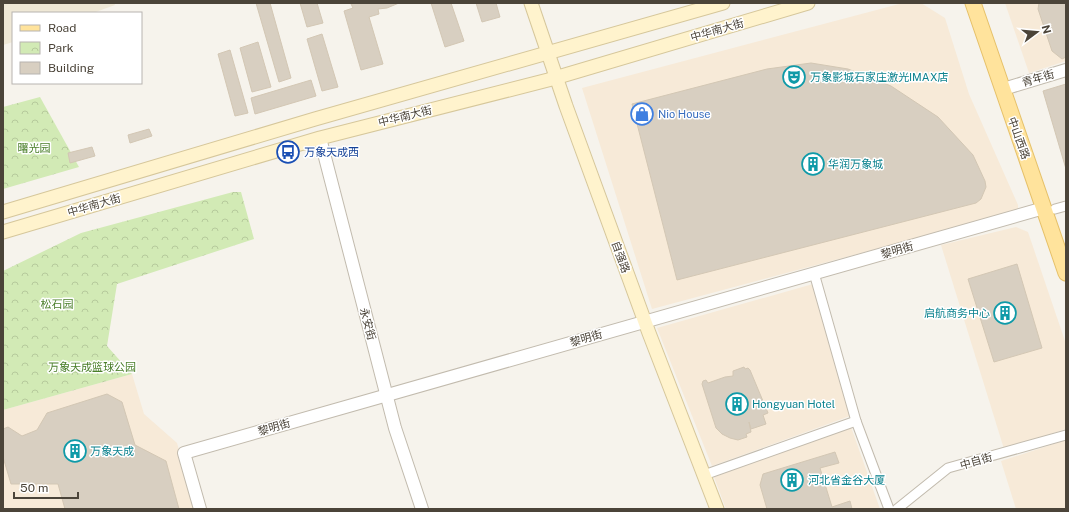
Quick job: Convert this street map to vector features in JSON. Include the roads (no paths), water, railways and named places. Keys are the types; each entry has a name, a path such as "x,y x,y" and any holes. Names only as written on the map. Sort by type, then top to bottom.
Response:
{"main road":[{"name":"自强路","path":"522,3 544,54"},
{"name":"自强路","path":"531,3 544,54 552,78 708,509"},
{"name":"中华南大街","path":"9,210 322,117 723,3"},
{"name":"中华南大街","path":"3,232 320,138 552,78 808,3"},
{"name":"中山西路","path":"973,3 999,82 1055,208 1066,273"},
{"name":"中山西路","path":"983,3 1010,87 1055,208 1066,244"},
{"name":"自强路","path":"640,323 718,509"}],"street":[{"name":"青年街","path":"1010,87 1066,70"},
{"name":"永安街","path":"320,138 395,428 422,509"},
{"name":"黎明街","path":"200,509 184,453 814,273 1055,208"},
{"path":"814,273 856,421 889,509"},
{"path":"704,475 856,421"},
{"name":"中自街","path":"897,509 948,468 1066,435"}],"place":[{"name":"万象影城石家庄激光IMAX店","path":"794,77"},
{"name":"Nio House","path":"642,114"},
{"name":"万象天成西","path":"288,152"},
{"name":"华润万象城","path":"813,164"},
{"name":"启航商务中心","path":"1005,313"},
{"name":"Hongyuan Hotel","path":"737,404"},
{"name":"万象天成","path":"75,451"},
{"name":"河北省金谷大厦","path":"792,480"}],"park label":[{"name":"曙光园","path":"34,148"},
{"name":"松石园","path":"57,304"},
{"name":"万象天成篮球公园","path":"92,367"}]}
